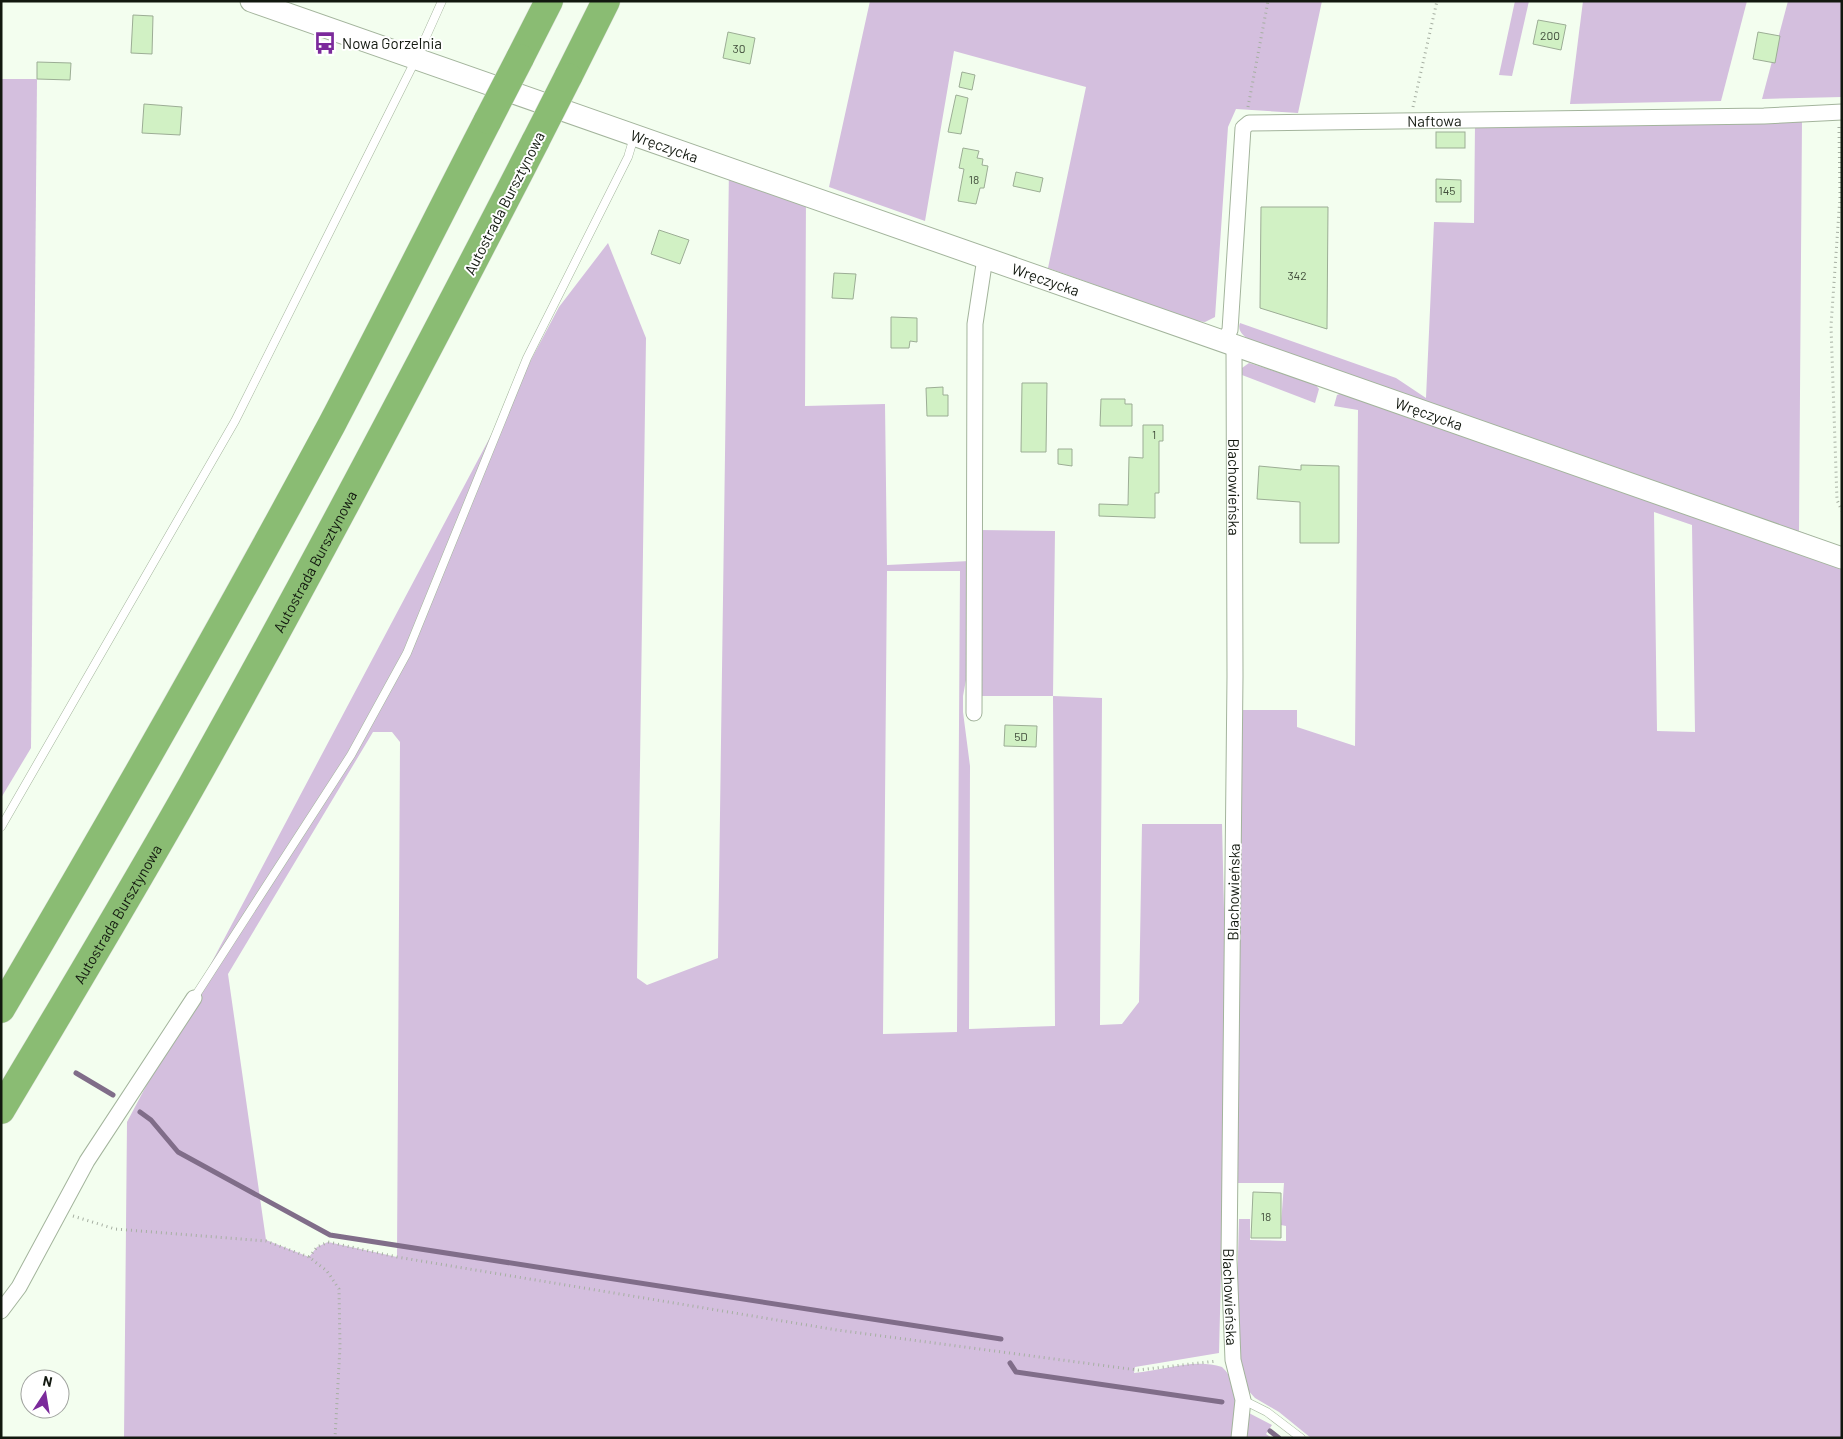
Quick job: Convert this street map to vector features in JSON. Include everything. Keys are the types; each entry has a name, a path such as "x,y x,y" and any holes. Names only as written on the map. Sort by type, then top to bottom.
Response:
{"highway":[{"path":"1,1009 124,799 333,421 549,1"},
{"name":"Autostrada Bursztynowa","path":"1,1110 178,809 254,673 388,426 606,1"}],"main road":[{"name":"Wręczycka","path":"251,1 1842,558"}],"street":[{"name":"Naftowa","path":"1249,122 1841,116"},
{"path":"1229,344 1243,128 1249,122"},
{"path":"974,713 975,324 985,258"},
{"name":"Blachowieńska","path":"1229,344 1235,676 1229,1260 1233,1360 1242,1400 1239,1438"},
{"path":"1,1311 19,1287 87,1161 194,998"}],"lane":[{"path":"1,827 235,422 416,59 442,1"},
{"path":"194,998 351,755 406,653 527,358 628,157 635,135"},
{"path":"1242,1400 1267,1412 1301,1438"}],"path":[{"path":"1249,122 1248,112 1268,1"},
{"path":"1412,120 1437,1"},
{"path":"1841,116 1838,135 1840,197 1831,326 1837,500 1842,511"},
{"path":"61,1212 115,1229 266,1241 309,1257 327,1271 339,1289 340,1347 335,1438"},
{"path":"309,1257 317,1247 328,1242 397,1257 837,1330 1138,1370 1184,1363 1233,1360"}],"shaded area":[{"path":"870,1 1322,1 1298,113 1236,109 1228,127 1215,317 1205,322 1196,321 1048,268 1086,87 954,51 925,221 829,187"},
{"path":"1515,1 1529,1 1512,76 1499,75"},
{"path":"1583,1 1747,1 1721,101 1570,104"},
{"path":"1788,1 1842,1 1842,97 1762,99"},
{"path":"1,79 37,79 31,748 1,798"},
{"path":"1802,119 1799,531 1842,547 1842,550 1264,346 1251,341 1241,333 1239,328 1240,323 1396,378 1426,398 1434,222 1474,223 1475,125"},
{"path":"729,168 806,195 805,406 885,404 887,565 970,561 968,669 963,696 963,712 970,766 969,1029 1055,1026 1053,696 1102,698 1100,1025 1122,1024 1139,1002 1142,824 1222,824 1227,1036 1219,1353 1135,1367 1134,1373 1189,1364 1222,1367 1228,1374 1235,1391 1234,1438 124,1438 127,1122 559,307 608,243 646,338 637,978 647,985 718,958","holes":["887,571 960,571 957,1032 883,1034","373,732 392,732 400,742 397,1257 328,1242 317,1247 309,1257 266,1240 228,974"]},
{"path":"1249,363 1315,384 1319,389 1315,403 1242,375 1242,368"},
{"path":"1342,393 1842,567 1842,1438 1311,1438 1279,1412 1255,1398 1245,1387 1236,1333 1239,1219 1250,1219 1250,1240 1286,1241 1286,1226 1281,1225 1284,1183 1235,1183 1241,710 1297,710 1297,727 1355,746 1358,410 1334,406 1337,395","holes":["1654,512 1692,525 1695,732 1657,731"]},
{"path":"978,530 1055,531 1053,696 978,696"},
{"path":"1247,1412 1272,1425 1266,1434 1272,1438 1244,1438"}],"building":[{"path":"133,15 153,16 152,54 131,53"},
{"path":"1538,20 1566,25 1561,50 1533,44"},
{"path":"728,32 755,38 750,64 723,58"},
{"path":"1758,32 1780,36 1775,63 1753,59"},
{"path":"37,62 71,63 70,80 37,79"},
{"path":"962,72 975,75 972,90 959,87"},
{"path":"956,95 968,98 961,134 948,132"},
{"path":"144,104 182,107 180,135 142,133"},
{"path":"1436,132 1465,132 1465,148 1436,148"},
{"path":"963,148 979,151 977,158 983,159 982,165 988,166 984,188 980,188 976,204 958,201 964,169 959,168"},
{"path":"1016,172 1043,178 1040,192 1013,186"},
{"path":"1436,179 1461,180 1461,202 1436,202"},
{"path":"1261,207 1328,207 1327,329 1260,308"},
{"path":"659,230 689,240 680,264 651,254"},
{"path":"834,273 856,274 853,299 832,298"},
{"path":"891,317 917,318 917,342 910,341 909,348 891,348"},
{"path":"1022,383 1047,383 1046,452 1021,452"},
{"path":"943,387 943,395 948,395 948,416 927,416 926,388"},
{"path":"1101,399 1125,399 1125,404 1132,404 1132,426 1100,426"},
{"path":"1143,425 1163,425 1163,441 1159,441 1159,493 1155,493 1155,518 1099,516 1099,504 1128,505 1129,457 1143,458"},
{"path":"1058,449 1072,449 1072,466 1058,464"},
{"path":"1301,465 1339,466 1339,543 1300,543 1300,502 1257,499 1259,466 1301,470"},
{"path":"1005,725 1037,726 1036,747 1004,746"},
{"path":"1253,1192 1281,1193 1281,1238 1251,1238"}],"waterway":[{"path":"76,1073 113,1095"},
{"path":"140,1112 151,1120 178,1152 330,1235 1001,1339"},
{"path":"1010,1363 1016,1372 1222,1402"},
{"path":"1270,1431 1279,1438"}],"place":[{"name":"Nowa Gorzelnia","path":"325,43"}]}
